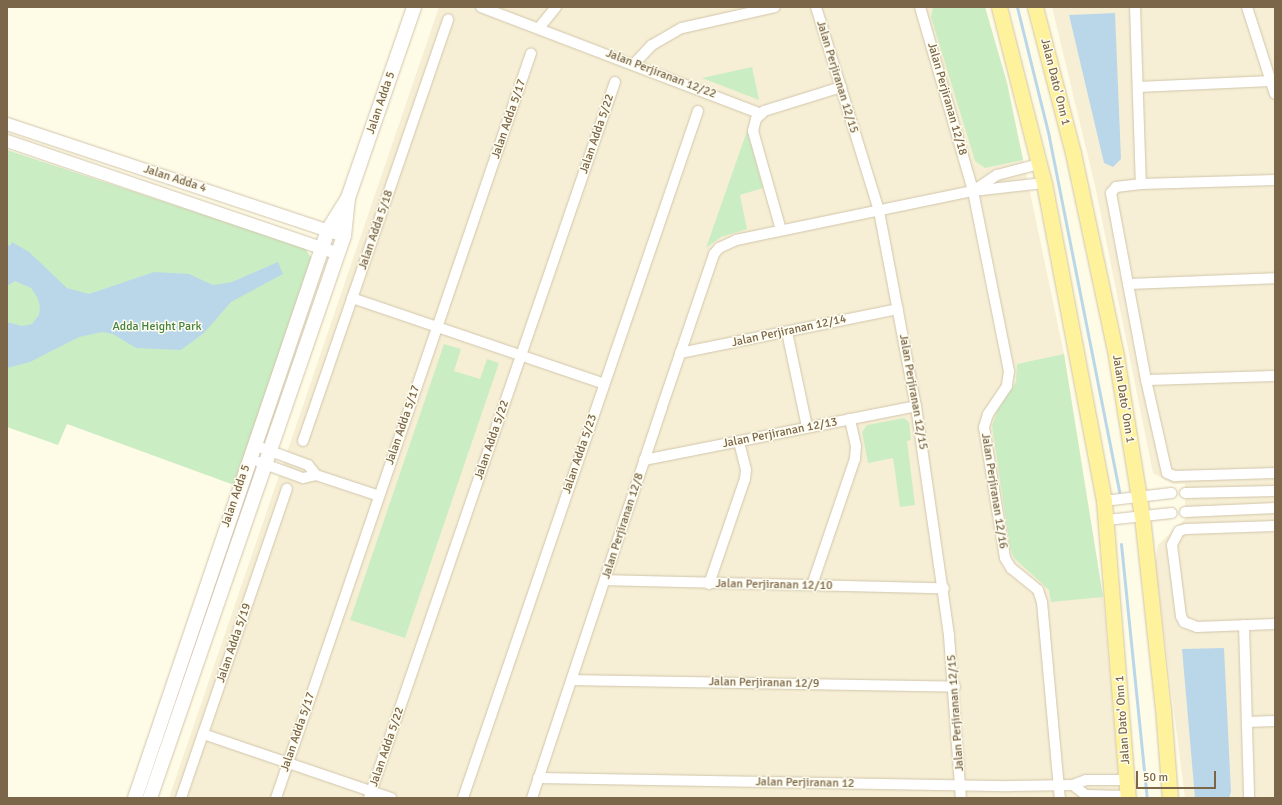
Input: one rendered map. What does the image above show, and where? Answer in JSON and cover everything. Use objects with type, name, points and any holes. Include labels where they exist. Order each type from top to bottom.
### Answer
[{"type":"main road","name":"Jalan Adda 5","points":[[135,798],[328,230],[348,198],[414,7]]},
{"type":"main road","name":"Jalan Dato' Onn 1","points":[[999,7],[1040,164],[1104,501],[1107,520],[1128,780],[1128,797]]},
{"type":"main road","name":"Jalan Dato' Onn 1","points":[[1035,7],[1073,153],[1110,326],[1142,516],[1163,708],[1170,798]]},
{"type":"main road","name":"Jalan Adda 5","points":[[150,798],[263,464],[344,236],[348,198]]},
{"type":"street","name":"Jalan Perjiranan 12/22","points":[[481,7],[634,64],[761,114]]},
{"type":"street","points":[[539,28],[556,7]]},
{"type":"street","points":[[634,64],[652,45],[682,28],[775,7]]},
{"type":"street","name":"Jalan Perjiranan 12/15","points":[[816,7],[879,211],[916,406],[944,588],[955,686],[961,798]]},
{"type":"street","name":"Jalan Perjiranan 12/18","points":[[920,7],[973,191]]},
{"type":"street","points":[[1135,7],[1141,184]]},
{"type":"street","points":[[1247,7],[1275,94]]},
{"type":"street","name":"Jalan Adda 5/18","points":[[303,441],[448,19]]},
{"type":"street","name":"Jalan Adda 5/17","points":[[276,798],[531,52]]},
{"type":"street","points":[[1138,87],[1271,81]]},
{"type":"street","name":"Jalan Adda 5/22","points":[[371,795],[615,82]]},
{"type":"street","points":[[841,87],[761,114],[756,119],[754,131],[782,230],[973,191],[1044,183]]},
{"type":"street","name":"Jalan Adda 5/23","points":[[463,798],[698,111]]},
{"type":"street","name":"Jalan Adda 4","points":[[7,124],[344,236]]},
{"type":"street","name":"Jalan Adda 4","points":[[7,141],[338,254]]},
{"type":"street","points":[[973,191],[997,175],[1040,164]]},
{"type":"street","points":[[1275,180],[1141,184],[1116,187],[1111,193],[1146,380],[1163,465],[1167,473],[1175,476],[1275,473]]},
{"type":"street","name":"Jalan Perjiranan 12/16","points":[[973,191],[1009,371],[1007,386],[988,414],[984,427],[1005,558],[1011,568],[1038,590],[1042,602],[1060,798]]},
{"type":"street","name":"Jalan Perjiranan 12/8","points":[[532,798],[714,254],[724,245],[736,240],[782,230]]},
{"type":"street","points":[[1128,284],[1275,278]]},
{"type":"street","points":[[352,298],[604,384]]},
{"type":"street","name":"Jalan Perjiranan 12/14","points":[[680,353],[898,309]]},
{"type":"street","points":[[787,332],[807,427]]},
{"type":"street","points":[[1146,380],[1275,376]]},
{"type":"street","name":"Jalan Perjiranan 12/13","points":[[644,460],[916,406]]},
{"type":"street","points":[[812,585],[855,459],[856,446],[850,419]]},
{"type":"street","points":[[709,584],[746,470],[739,442]]},
{"type":"street","points":[[252,452],[268,450],[308,466],[316,475],[379,496]]},
{"type":"street","points":[[252,452],[263,464],[303,478],[316,475]]},
{"type":"street","name":"Jalan Adda 5/19","points":[[181,798],[287,489]]},
{"type":"street","points":[[1185,492],[1275,491]]},
{"type":"street","points":[[1104,501],[1172,493]]},
{"type":"street","points":[[1185,512],[1275,508]]},
{"type":"street","points":[[1107,520],[1172,513]]},
{"type":"street","points":[[1275,526],[1186,529],[1179,532],[1172,544],[1181,616],[1184,622],[1197,627],[1275,624]]},
{"type":"street","name":"Jalan Perjiranan 12/10","points":[[605,580],[709,584],[944,588]]},
{"type":"street","points":[[1244,625],[1250,798]]},
{"type":"street","name":"Jalan Perjiranan 12/9","points":[[572,680],[955,686]]},
{"type":"street","points":[[1247,722],[1275,721]]},
{"type":"street","points":[[203,734],[288,763],[371,795],[391,798]]},
{"type":"street","name":"Jalan Perjiranan 12","points":[[538,778],[961,786],[1073,786],[1086,780],[1128,780]]},
{"type":"street","name":"Jalan Perjiranan 12","points":[[1073,786],[1086,795],[1128,797]]},
{"type":"shaded area","points":[[439,7],[985,7],[1007,83],[1064,354],[1103,597],[1120,798],[169,798]]},
{"type":"shaded area","points":[[1052,7],[1275,7],[1275,798],[1185,798],[1155,562],[1158,545],[1185,519],[1185,484],[1172,484],[1153,473],[1096,190]]},
{"type":"green space","points":[[933,7],[985,7],[1007,83],[1023,160],[985,168],[975,161],[931,17]]},
{"type":"green space","points":[[752,67],[759,100],[702,78]]},
{"type":"green space","points":[[747,131],[763,188],[740,195],[747,229],[721,237],[706,248]]},
{"type":"green space","name":"Adda Height Park","points":[[7,150],[305,248],[314,262],[234,485],[67,424],[58,445],[7,427]]},
{"type":"green space","points":[[444,344],[461,349],[454,371],[480,379],[487,359],[499,363],[405,638],[350,620]]},
{"type":"green space","points":[[1064,354],[1103,597],[1051,602],[1049,590],[1014,558],[1010,548],[992,426],[997,411],[1016,382],[1017,364]]},
{"type":"green space","points":[[904,418],[909,422],[911,440],[907,441],[915,505],[900,507],[893,458],[868,463],[862,432],[867,425]]},
{"type":"water","points":[[1115,13],[1121,159],[1113,167],[1104,163],[1069,15]]},
{"type":"water","points":[[12,242],[29,252],[67,288],[89,294],[154,272],[189,274],[213,285],[232,282],[278,262],[283,274],[231,302],[204,333],[181,350],[136,348],[113,334],[102,332],[79,337],[30,362],[7,368],[7,322],[22,326],[32,324],[39,315],[40,306],[37,297],[31,288],[15,281],[7,286],[7,244],[10,246]]},
{"type":"water","points":[[1224,648],[1231,792],[1229,798],[1195,798],[1182,649]]},
{"type":"waterway","points":[[1017,7],[1048,132],[1119,492]]},
{"type":"waterway","points":[[1121,544],[1147,798]]}]
